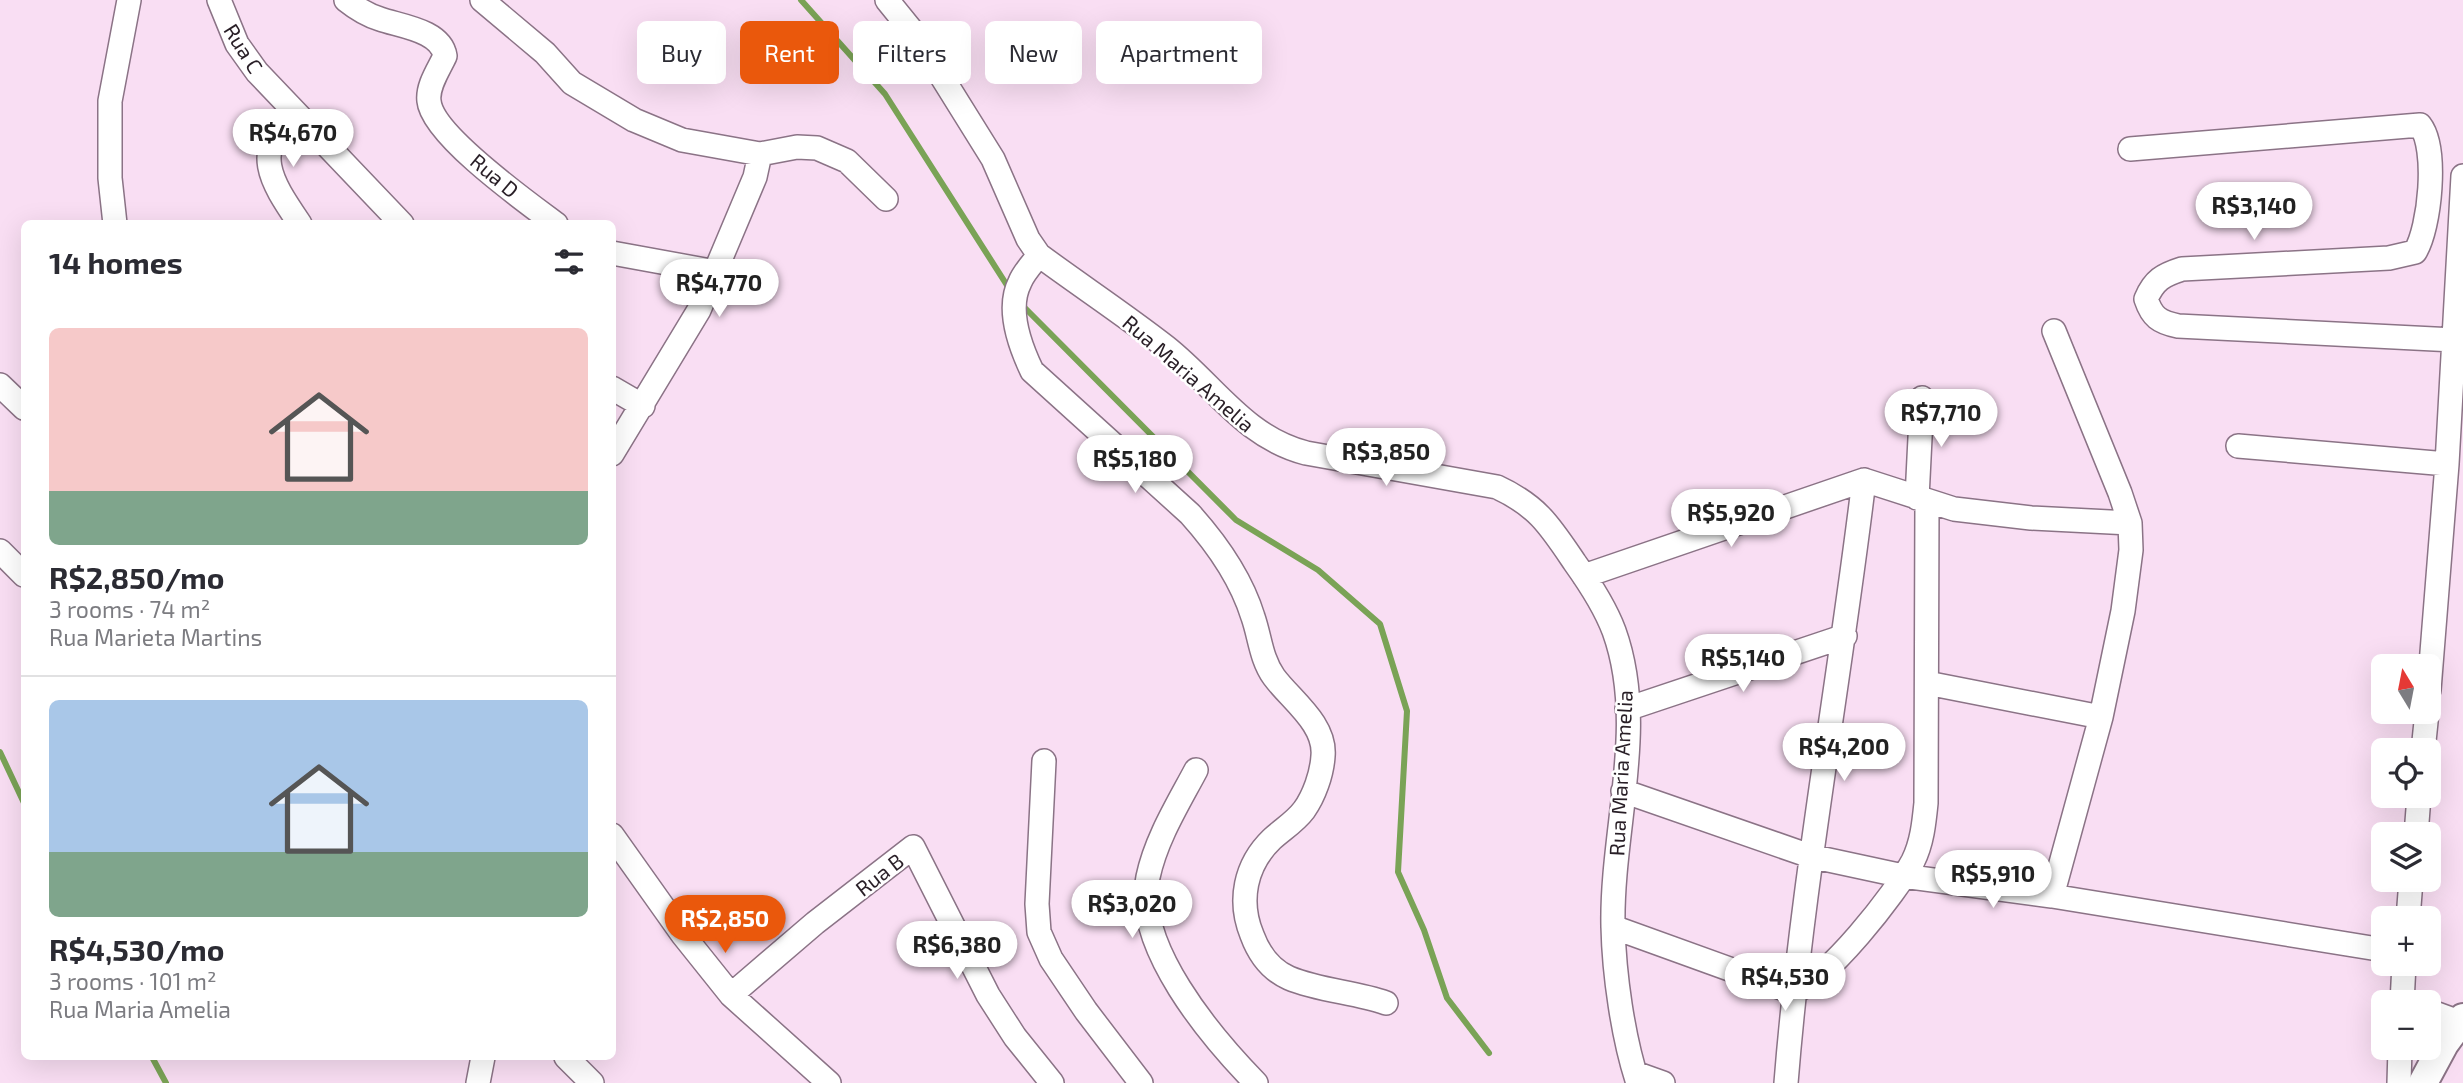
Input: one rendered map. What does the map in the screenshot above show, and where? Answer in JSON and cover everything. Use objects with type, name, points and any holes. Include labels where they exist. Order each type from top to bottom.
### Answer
[{"type":"street","points":[[109,0],[120,39]]},
{"type":"street","points":[[115,220],[110,178],[110,101],[129,0]]},
{"type":"street","name":"Rua C","points":[[219,0],[237,44],[257,72],[398,220]]},
{"type":"street","name":"Rua D","points":[[345,0],[377,19],[421,31],[442,48],[445,56],[429,92],[429,104],[437,123],[485,168],[551,220]]},
{"type":"street","points":[[482,0],[545,53],[572,83],[634,120],[682,140],[760,154],[797,147],[817,148],[834,153],[848,161],[886,199]]},
{"type":"street","name":"Rua Maria Amelia","points":[[887,0],[917,37],[993,159],[1028,239],[1039,255],[1168,349],[1241,421],[1287,448],[1306,453],[1497,487],[1525,500],[1549,525],[1584,576],[1614,631],[1625,673],[1627,709],[1613,927],[1636,1078],[1663,1083]]},
{"type":"street","points":[[293,111],[271,138],[270,153],[272,175],[278,192],[297,220]]},
{"type":"street","points":[[2130,149],[2420,125],[2428,134],[2430,146],[2427,216],[2423,239],[2415,252],[2389,258],[2182,269],[2164,275],[2152,284],[2146,299],[2151,314],[2162,323],[2178,326],[2454,340]]},
{"type":"street","points":[[616,448],[681,344],[716,272],[755,177],[760,154]]},
{"type":"street","points":[[2432,654],[2447,464],[2463,176]]},
{"type":"street","points":[[616,254],[716,272]]},
{"type":"street","points":[[1039,255],[1019,282],[1014,312],[1018,335],[1032,371],[1189,514],[1211,538],[1246,598],[1273,675],[1315,728],[1323,743],[1316,787],[1305,809],[1256,858],[1243,895],[1245,919],[1269,965],[1287,977],[1387,1003]]},
{"type":"street","points":[[2052,896],[2101,717],[2129,576],[2130,523],[2054,331]]},
{"type":"street","points":[[0,385],[21,405]]},
{"type":"street","points":[[616,390],[643,406]]},
{"type":"street","points":[[1613,927],[1793,992],[1804,989],[1823,975],[1903,876],[1919,847],[1924,822],[1927,683],[1922,398]]},
{"type":"street","points":[[2238,446],[2447,464]]},
{"type":"street","points":[[1584,576],[1864,480],[1922,500],[2019,517],[2130,523]]},
{"type":"street","points":[[1786,1083],[1793,992],[1810,856],[1845,636],[1864,480]]},
{"type":"street","points":[[0,551],[21,572]]},
{"type":"street","points":[[1627,709],[1845,636]]},
{"type":"street","points":[[1927,683],[2101,717]]},
{"type":"street","points":[[1044,761],[1037,904],[1040,932],[1051,958],[1086,1011],[1141,1083]]},
{"type":"street","points":[[1196,770],[1168,821],[1147,878],[1148,915],[1157,945],[1181,987],[1213,1033],[1256,1083]]},
{"type":"street","points":[[1623,792],[1810,856],[1903,876],[2052,896],[2371,948]]},
{"type":"street","points":[[616,841],[682,935],[731,995],[829,1083]]},
{"type":"street","name":"Rua B","points":[[731,995],[814,923],[913,847],[988,995],[1015,1037],[1052,1083]]},
{"type":"street","points":[[2423,1083],[2461,1020],[2441,1014]]},
{"type":"street","points":[[478,1083],[482,1060]]},
{"type":"street","points":[[569,1060],[592,1083]]},
{"type":"street","points":[[2399,1083],[2400,1060]]},
{"type":"waterway","points":[[801,0],[885,94],[1010,290]]},
{"type":"waterway","points":[[1021,304],[1236,520],[1318,570],[1380,624],[1407,711],[1398,872],[1424,930],[1447,998],[1489,1053]]},
{"type":"waterway","points":[[0,752],[21,797]]},
{"type":"waterway","points":[[154,1060],[166,1083]]}]
